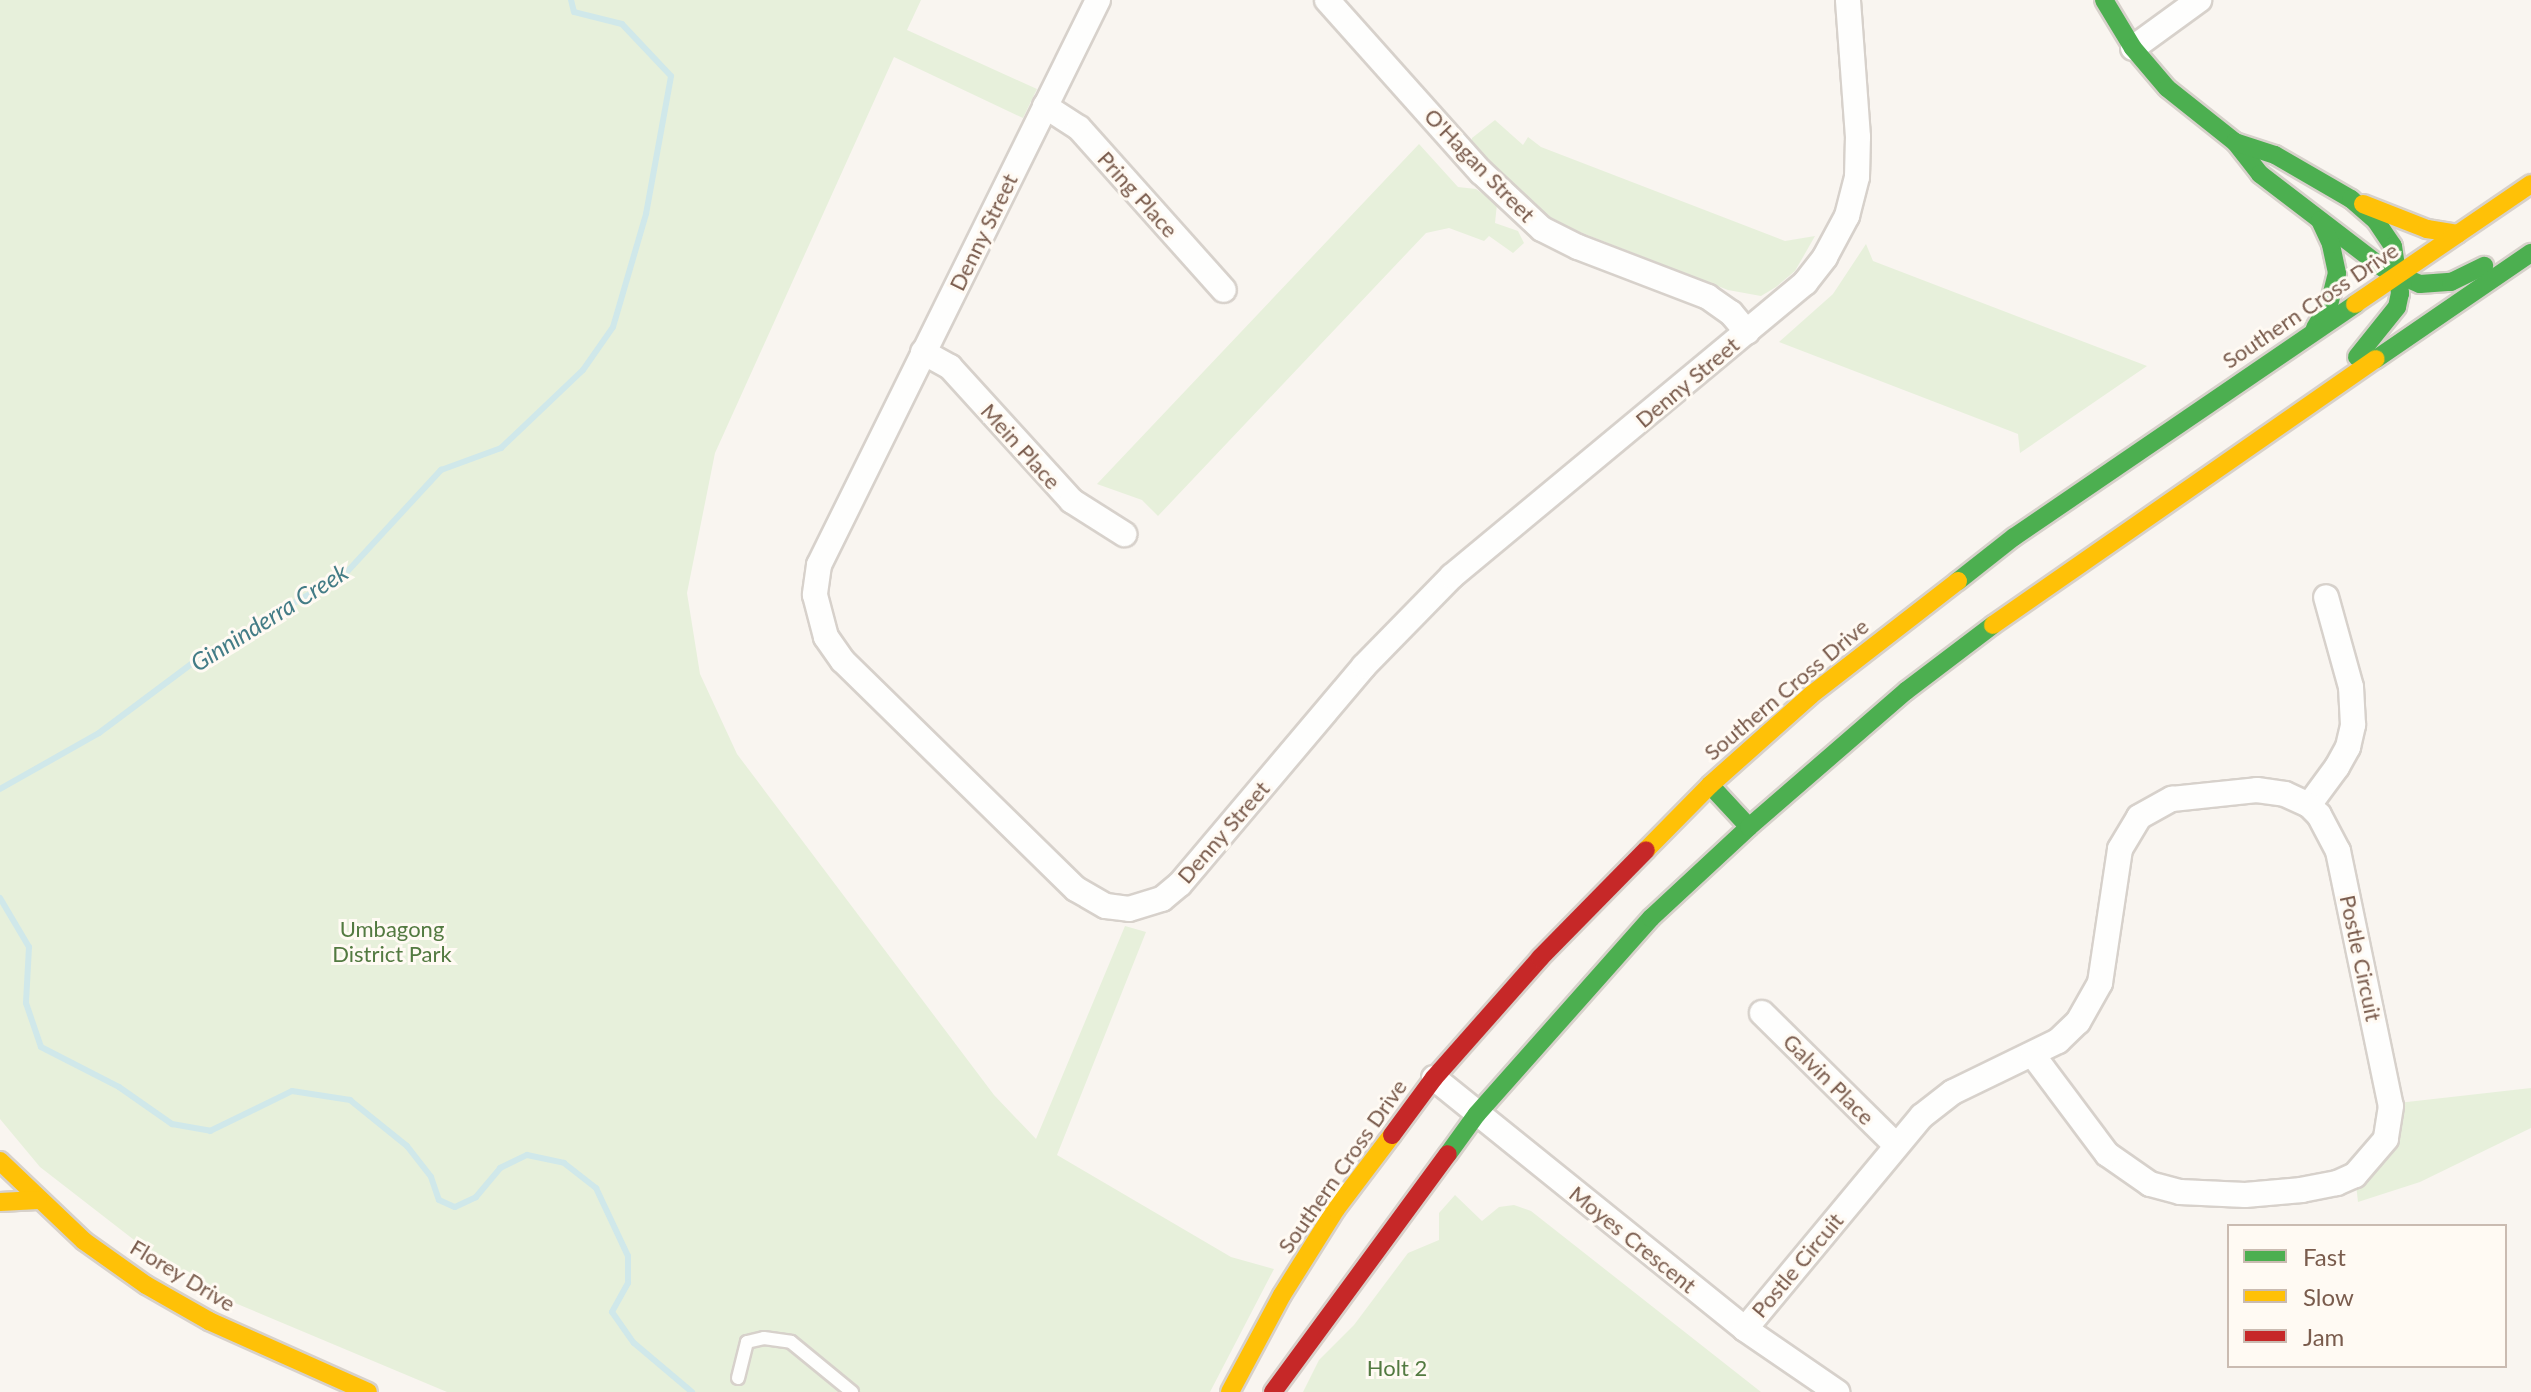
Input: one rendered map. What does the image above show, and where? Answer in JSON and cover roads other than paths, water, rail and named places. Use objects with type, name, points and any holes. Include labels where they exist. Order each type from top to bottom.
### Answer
[{"type":"main road","points":[[2104,0],[2133,48],[2167,88],[2235,142],[2260,174],[2383,268],[2420,284],[2451,282],[2470,276],[2531,235]]},
{"type":"main road","points":[[2235,142],[2275,155],[2351,199],[2427,229],[2458,234]]},
{"type":"main road","name":"Southern Cross Drive","points":[[1230,1392],[1282,1295],[1336,1209],[1434,1078],[1540,958],[1710,785],[1811,695],[2014,537],[2531,184]]},
{"type":"main road","points":[[2330,389],[2380,332],[2397,307],[2400,293],[2393,246],[2376,221],[2351,199]]},
{"type":"main road","points":[[2313,332],[2329,305],[2337,273],[2331,244],[2320,220]]},
{"type":"main road","points":[[1273,1392],[1477,1114],[1651,918],[1749,827],[1906,691],[2006,616],[2330,389],[2531,253]]},
{"type":"main road","points":[[1710,785],[1749,827]]},
{"type":"main road","name":"Florey Drive","points":[[1,1162],[84,1241],[159,1293],[222,1328],[368,1392]]},
{"type":"main road","points":[[0,1202],[38,1200]]},
{"type":"street","name":"Denny Street","points":[[1098,0],[819,565],[815,595],[820,624],[843,661],[1076,889],[1106,906],[1129,909],[1162,899],[1180,884],[1364,666],[1452,576],[1805,283],[1830,251],[1847,216],[1857,177],[1858,137],[1848,0]]},
{"type":"street","name":"O'Hagan Street","points":[[1327,0],[1481,172],[1542,229],[1578,247],[1708,297],[1731,313],[1747,332]]},
{"type":"street","points":[[2133,48],[2199,0]]},
{"type":"street","name":"Pring Place","points":[[1045,106],[1079,128],[1224,290]]},
{"type":"street","name":"Mein Place","points":[[923,352],[950,367],[1072,501],[1124,534]]},
{"type":"street","points":[[2309,805],[2343,757],[2353,725],[2351,687],[2326,597]]},
{"type":"street","name":"Postle Circuit","points":[[1745,1329],[1922,1116],[1953,1092],[2058,1041],[2078,1022],[2100,983],[2118,857],[2127,832],[2139,817],[2172,799],[2257,790],[2285,794],[2309,805],[2328,826],[2338,851],[2389,1093],[2386,1139],[2355,1175],[2337,1183],[2302,1190],[2245,1195],[2180,1192],[2150,1184],[2107,1154],[2033,1055]]},
{"type":"street","name":"Galvin Place","points":[[1762,1013],[1896,1145]]},
{"type":"street","name":"Moyes Crescent","points":[[1434,1078],[1745,1329],[1837,1392]]},
{"type":"lane","points":[[738,1378],[747,1342],[764,1338],[791,1342],[852,1392]]},
{"type":"waterway","name":"Ginninderra Creek","points":[[0,789],[99,733],[206,653],[345,574],[441,470],[501,448],[583,370],[613,327],[646,214],[671,76],[622,24],[574,12],[571,0]]},
{"type":"waterway","points":[[0,898],[29,947],[26,1003],[41,1047],[119,1087],[172,1124],[210,1131],[292,1091],[350,1100],[407,1146],[431,1177],[439,1200],[455,1207],[476,1197],[500,1168],[527,1155],[564,1163],[596,1188],[628,1256],[628,1283],[612,1312],[634,1343],[692,1392]]},
{"type":"park label","name":"Umbagong District Park","points":[[392,940]]},
{"type":"park label","name":"Holt 2","points":[[1397,1368]]}]
